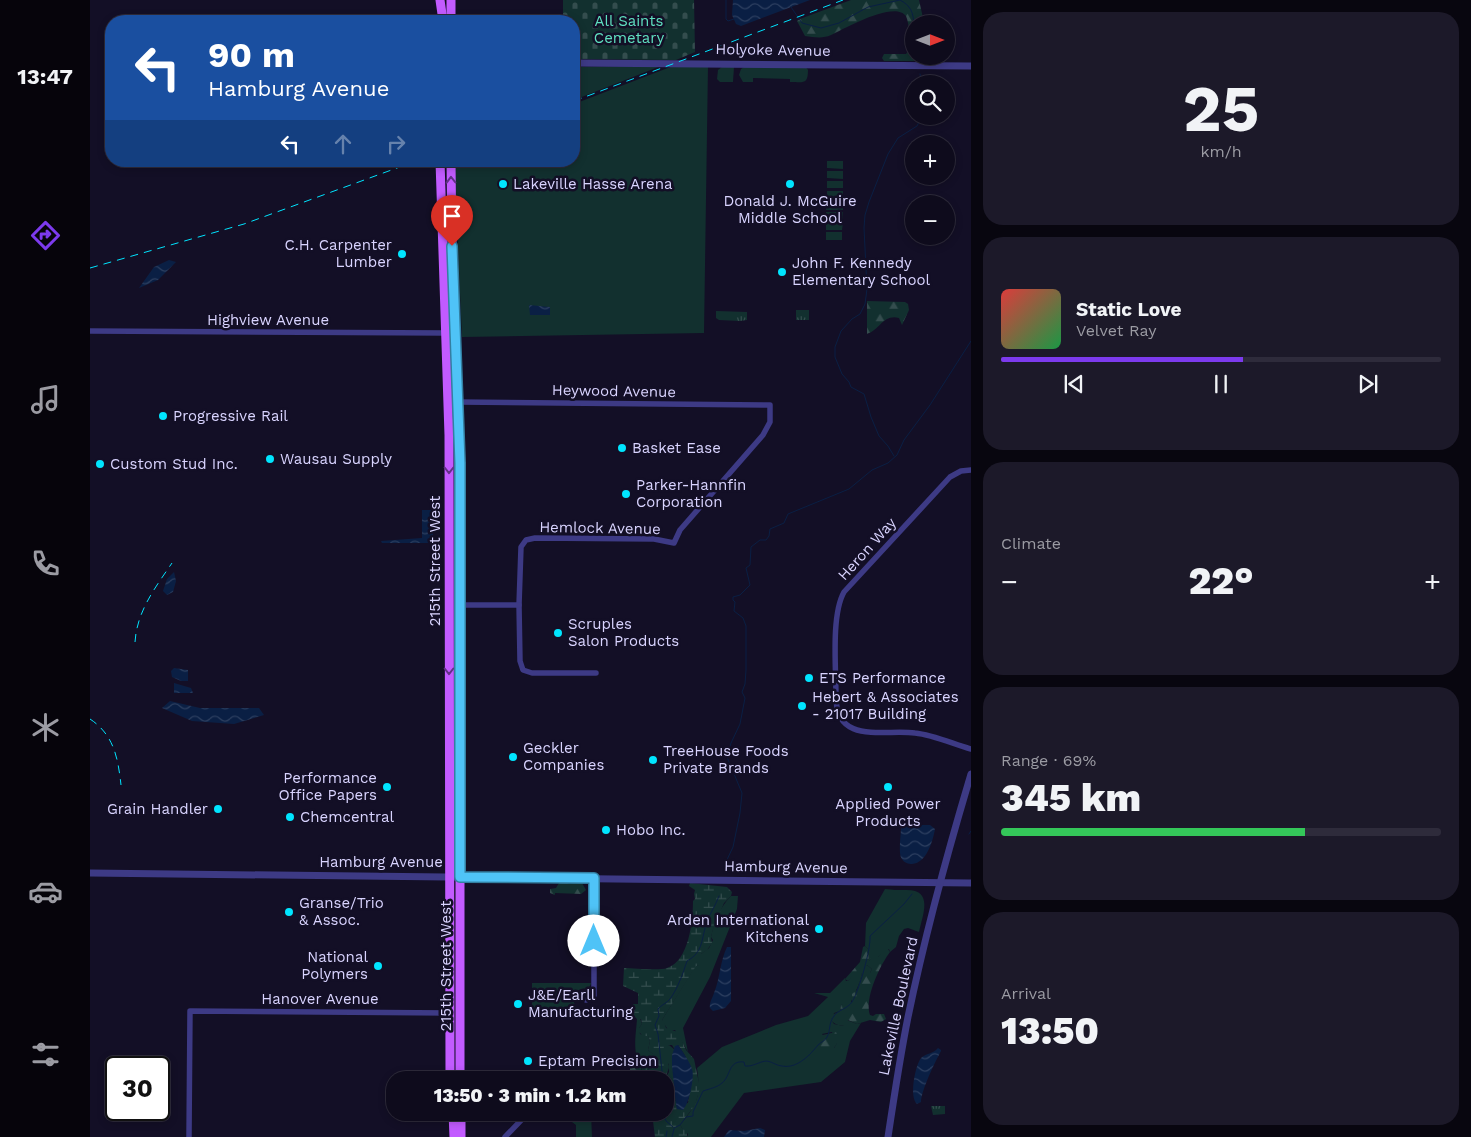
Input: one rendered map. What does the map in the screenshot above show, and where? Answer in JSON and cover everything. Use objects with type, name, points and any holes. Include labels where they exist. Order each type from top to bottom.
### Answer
[{"type":"main road","points":[[439,0],[440,15]]},
{"type":"main road","points":[[451,0],[451,15]]},
{"type":"main road","name":"215th Street West","points":[[440,167],[446,333],[449,605],[460,1071]]},
{"type":"main road","name":"215th Street West","points":[[450,1071],[450,1013],[461,664],[458,402],[451,167]]},
{"type":"main road","points":[[449,543],[455,599],[461,605]]},
{"type":"main road","points":[[449,605],[455,614],[457,650],[461,664]]},
{"type":"main road","points":[[449,1137],[450,1121]]},
{"type":"main road","points":[[453,1121],[454,1137]]},
{"type":"main road","points":[[461,1121],[461,1137]]},
{"type":"street","name":"Holyoke Avenue","points":[[580,63],[971,66]]},
{"type":"street","name":"Highview Avenue","points":[[90,331],[446,333]]},
{"type":"street","name":"Heywood Avenue","points":[[458,402],[770,405],[770,422],[763,435],[680,530],[674,542]]},
{"type":"street","name":"Heron Way","points":[[971,470],[961,471],[950,477],[844,592],[837,614],[836,696],[840,716],[856,730],[864,732],[916,733],[971,749]]},
{"type":"street","name":"Hemlock Avenue","points":[[519,605],[521,547],[526,540],[535,538],[654,539],[674,542]]},
{"type":"street","points":[[461,605],[519,605],[520,660],[523,670],[532,673],[596,672]]},
{"type":"street","name":"Lakeville Boulevard","points":[[888,1137],[908,1018],[940,882],[971,774]]},
{"type":"street","name":"Hamburg Avenue","points":[[90,873],[971,882]]},
{"type":"street","points":[[586,1000],[594,996],[594,878]]},
{"type":"street","name":"Hanover Avenue","points":[[189,1137],[190,1011],[450,1013]]},
{"type":"street","points":[[505,1137],[520,1121]]},
{"type":"green space","name":"All Saints Cemetary","points":[[563,0],[694,0],[695,52],[676,60],[580,59],[580,15],[563,15]]},
{"type":"green space","points":[[851,0],[919,0],[922,15],[905,15],[900,12],[892,11],[881,13],[828,36],[818,37],[805,36],[797,21]]},
{"type":"green space","points":[[884,54],[905,54],[905,61],[884,61],[882,58]]},
{"type":"green space","points":[[661,66],[580,98],[580,67]]},
{"type":"green space","points":[[673,66],[708,66],[704,333],[462,337],[454,167],[580,167],[580,102]]},
{"type":"green space","points":[[723,66],[734,67],[733,82],[720,82],[717,79],[718,70]]},
{"type":"green space","points":[[744,67],[806,67],[808,75],[804,82],[790,82],[790,79],[753,78],[753,82],[743,82],[739,75]]},
{"type":"green space","points":[[827,161],[843,161],[843,169],[827,168]]},
{"type":"green space","points":[[827,171],[843,171],[843,179],[827,178]]},
{"type":"green space","points":[[827,181],[843,181],[843,188],[827,188]]},
{"type":"green space","points":[[827,191],[843,191],[843,198],[827,198]]},
{"type":"green space","points":[[827,202],[843,202],[843,210],[826,210]]},
{"type":"green space","points":[[826,212],[843,212],[842,220],[826,220]]},
{"type":"green space","points":[[826,222],[843,222],[842,230],[826,230]]},
{"type":"green space","points":[[826,232],[842,232],[842,240],[826,240]]},
{"type":"green space","points":[[867,301],[905,302],[908,304],[909,310],[902,325],[899,318],[889,318],[867,334]]},
{"type":"green space","points":[[796,310],[809,310],[809,320],[796,320]]},
{"type":"green space","points":[[716,311],[747,312],[747,320],[719,320],[716,318]]},
{"type":"green space","points":[[569,881],[582,883],[586,890],[581,894],[555,893],[555,895],[550,893],[550,889],[556,888],[559,883]]},
{"type":"green space","points":[[690,883],[727,887],[732,892],[731,896],[724,903],[713,929],[712,943],[701,954],[702,965],[696,966],[662,1020],[666,1028],[678,1032],[686,1050],[694,1059],[700,1088],[695,1105],[680,1125],[687,1131],[687,1137],[655,1137],[653,1121],[674,1121],[674,1100],[676,1105],[688,1103],[690,1087],[689,1066],[678,1045],[675,1050],[672,1045],[669,1045],[665,1051],[654,1055],[648,1050],[650,1041],[648,1036],[643,1036],[639,1032],[642,1024],[641,1019],[637,1019],[632,1014],[633,1004],[638,1004],[638,993],[623,986],[624,968],[663,969],[674,964],[680,957],[685,949],[691,929],[693,901],[695,899],[695,890],[689,886]]},
{"type":"green space","points":[[885,889],[914,891],[920,894],[924,904],[923,918],[919,932],[908,928],[904,929],[899,936],[896,947],[890,952],[889,949],[878,957],[873,957],[869,961],[868,949],[865,946],[866,923]]},
{"type":"green space","points":[[731,896],[738,896],[737,909],[710,977],[683,1028],[688,1052],[675,1030],[668,1030],[662,1020],[696,965],[698,966],[701,954],[709,948],[713,940],[711,937],[718,915]]},
{"type":"green space","points":[[865,946],[868,949],[869,961],[872,957],[878,957],[887,948],[890,952],[874,982],[869,1000],[870,1015],[884,1014],[886,1019],[881,1022],[870,1020],[857,1024],[848,1020],[846,1025],[838,1025],[831,1020],[832,1015],[840,1011],[841,1005],[848,1001],[852,1002],[852,994],[857,990],[862,973],[866,971],[870,973],[872,969],[867,965],[862,969],[860,968],[848,981],[845,979],[860,962],[863,947]]},
{"type":"green space","points":[[867,965],[872,969],[870,973],[862,973],[851,1002],[841,1005],[840,1011],[834,1013],[832,1021],[834,1024],[843,1026],[847,1020],[857,1024],[861,1023],[850,1041],[845,1062],[821,1082],[744,1093],[711,1137],[687,1137],[688,1134],[680,1125],[691,1111],[697,1099],[699,1086],[697,1068],[722,1047],[776,1025],[808,1016],[828,997],[814,993],[830,993],[845,978],[848,981],[857,969]],"holes":[[[832,1032],[837,1043],[834,1048],[822,1034]]]},
{"type":"green space","points":[[532,983],[591,983],[588,988],[581,989],[575,993],[574,1002],[579,1010],[577,1014],[532,1015]]},
{"type":"green space","points":[[640,1018],[642,1024],[639,1028],[640,1034],[648,1036],[650,1041],[648,1050],[653,1054],[665,1049],[669,1045],[675,1050],[672,1055],[673,1071],[669,1071],[669,1064],[659,1061],[655,1065],[655,1071],[649,1071],[647,1059],[641,1061],[642,1071],[633,1071],[636,1070],[635,1065],[638,1061],[635,1040],[637,1019]]},
{"type":"green space","points":[[836,1032],[839,1039],[837,1044],[831,1050],[824,1052],[816,1040],[818,1036]]},
{"type":"green space","points":[[635,1056],[638,1061],[635,1065],[636,1070],[633,1071],[630,1071],[630,1057]]},
{"type":"green space","points":[[642,1058],[647,1059],[649,1071],[642,1071]]},
{"type":"green space","points":[[660,1058],[665,1058],[669,1066],[668,1071],[654,1071],[655,1065]]},
{"type":"green space","points":[[674,1078],[676,1101],[674,1099]]},
{"type":"green space","points":[[931,1106],[945,1106],[945,1114],[933,1115]]},
{"type":"green space","points":[[571,1121],[591,1121],[592,1137],[576,1137],[576,1125]]},
{"type":"water","points":[[733,0],[810,0],[741,26],[736,24],[732,15]]},
{"type":"water","points":[[169,260],[176,262],[158,280],[139,288],[154,267]]},
{"type":"water","points":[[529,305],[550,307],[550,315],[530,315]]},
{"type":"water","points":[[422,510],[433,510],[433,543],[382,543],[381,541],[422,538]]},
{"type":"water","points":[[174,572],[176,581],[173,592],[167,595],[163,591],[167,579]]},
{"type":"water","points":[[174,668],[188,670],[188,681],[181,681],[172,677],[171,671]]},
{"type":"water","points":[[174,683],[191,688],[193,693],[174,693]]},
{"type":"water","points":[[170,701],[200,708],[259,708],[264,715],[234,724],[192,721],[162,708]]},
{"type":"water","points":[[905,825],[930,825],[935,829],[931,845],[922,860],[917,863],[908,863],[901,857],[901,827]]},
{"type":"water","points":[[727,947],[731,947],[731,1001],[725,1008],[713,1011],[710,1008],[710,1003]]},
{"type":"water","points":[[678,1045],[690,1064],[693,1073],[689,1096],[683,1110],[677,1109],[676,1105],[672,1066],[672,1055],[675,1046]]},
{"type":"water","points":[[938,1048],[941,1051],[926,1084],[921,1102],[917,1104],[913,1095],[913,1088],[919,1062],[923,1056]]},
{"type":"water","points":[[760,1128],[765,1130],[764,1137],[724,1137],[729,1130],[744,1131]]},
{"type":"waterway","points":[[726,0],[726,19],[728,21],[734,19]]},
{"type":"waterway","points":[[791,7],[802,23],[821,28],[839,23],[868,7],[900,0],[907,5],[913,15]]},
{"type":"waterway","points":[[894,456],[879,436],[864,394],[851,387],[842,374],[835,357],[835,347],[841,331],[852,319],[860,314],[865,304],[867,289],[864,228],[869,202],[888,154],[898,138],[918,125]]},
{"type":"waterway","points":[[724,866],[733,847],[742,793],[727,757],[740,724],[745,698],[742,692],[745,684],[746,670],[746,626],[743,618],[734,611],[735,602],[733,597],[740,595],[750,585],[746,568],[750,565],[751,547],[760,540],[766,540],[770,529],[784,523],[788,514],[849,489],[872,470],[888,463],[897,455],[904,440],[930,405],[971,341]]},
{"type":"waterway","points":[[674,1128],[680,1125],[686,1117],[693,1116],[703,1091],[722,1083],[735,1063],[744,1062],[745,1066],[748,1066],[767,1061],[780,1066],[793,1065],[803,1060],[825,1040],[834,1016],[850,1004],[855,997],[867,960],[870,936],[912,894]]},
{"type":"waterway","points":[[662,1071],[658,1034],[655,1025],[659,1016],[658,1009],[670,999],[678,985],[687,961],[699,949],[707,922],[719,896]]},
{"type":"waterway","points":[[666,1121],[673,1127]]},
{"type":"waterway","points":[[672,1137],[674,1129]]},
{"type":"waterway","points":[[666,1137],[667,1131]]},
{"type":"railway","points":[[580,99],[843,0]]},
{"type":"railway","points":[[90,268],[244,224],[400,167]]},
{"type":"railway","points":[[135,642],[136,631],[143,610],[172,563]]},
{"type":"railway","points":[[90,719],[105,732],[110,740],[116,756],[121,785]]},
{"type":"place","name":"Lakeville Hasse Arena","points":[[503,184]]},
{"type":"place","name":"Donald J. McGuire Middle School","points":[[790,184]]},
{"type":"place","name":"C.H. Carpenter Lumber","points":[[402,254]]},
{"type":"place","name":"John F. Kennedy Elementary School","points":[[782,272]]},
{"type":"place","name":"Progressive Rail","points":[[163,416]]},
{"type":"place","name":"Basket Ease","points":[[622,448]]},
{"type":"place","name":"Wausau Supply","points":[[270,459]]},
{"type":"place","name":"Custom Stud Inc.","points":[[100,464]]},
{"type":"place","name":"Parker-Hannfin Corporation","points":[[626,494]]},
{"type":"place","name":"Scruples Salon Products","points":[[558,633]]},
{"type":"place","name":"ETS Performance","points":[[809,678]]},
{"type":"place","name":"Hebert & Associates - 21017 Building","points":[[802,706]]},
{"type":"place","name":"Geckler Companies","points":[[513,757]]},
{"type":"place","name":"TreeHouse Foods Private Brands","points":[[653,760]]},
{"type":"place","name":"Performance Office Papers","points":[[387,787]]},
{"type":"place","name":"Applied Power Products","points":[[888,787]]},
{"type":"place","name":"Grain Handler","points":[[218,809]]},
{"type":"place","name":"Chemcentral","points":[[290,817]]},
{"type":"place","name":"Hobo Inc.","points":[[606,830]]},
{"type":"place","name":"Granse/Trio & Assoc.","points":[[289,912]]},
{"type":"place","name":"Arden International Kitchens","points":[[819,929]]},
{"type":"place","name":"National Polymers","points":[[378,966]]},
{"type":"place","name":"J&E/Earll Manufacturing","points":[[518,1004]]},
{"type":"place","name":"Eptam Precision","points":[[528,1061]]},
{"type":"route","points":[[452,246],[460,463],[460,877],[594,878],[594,941]]}]
